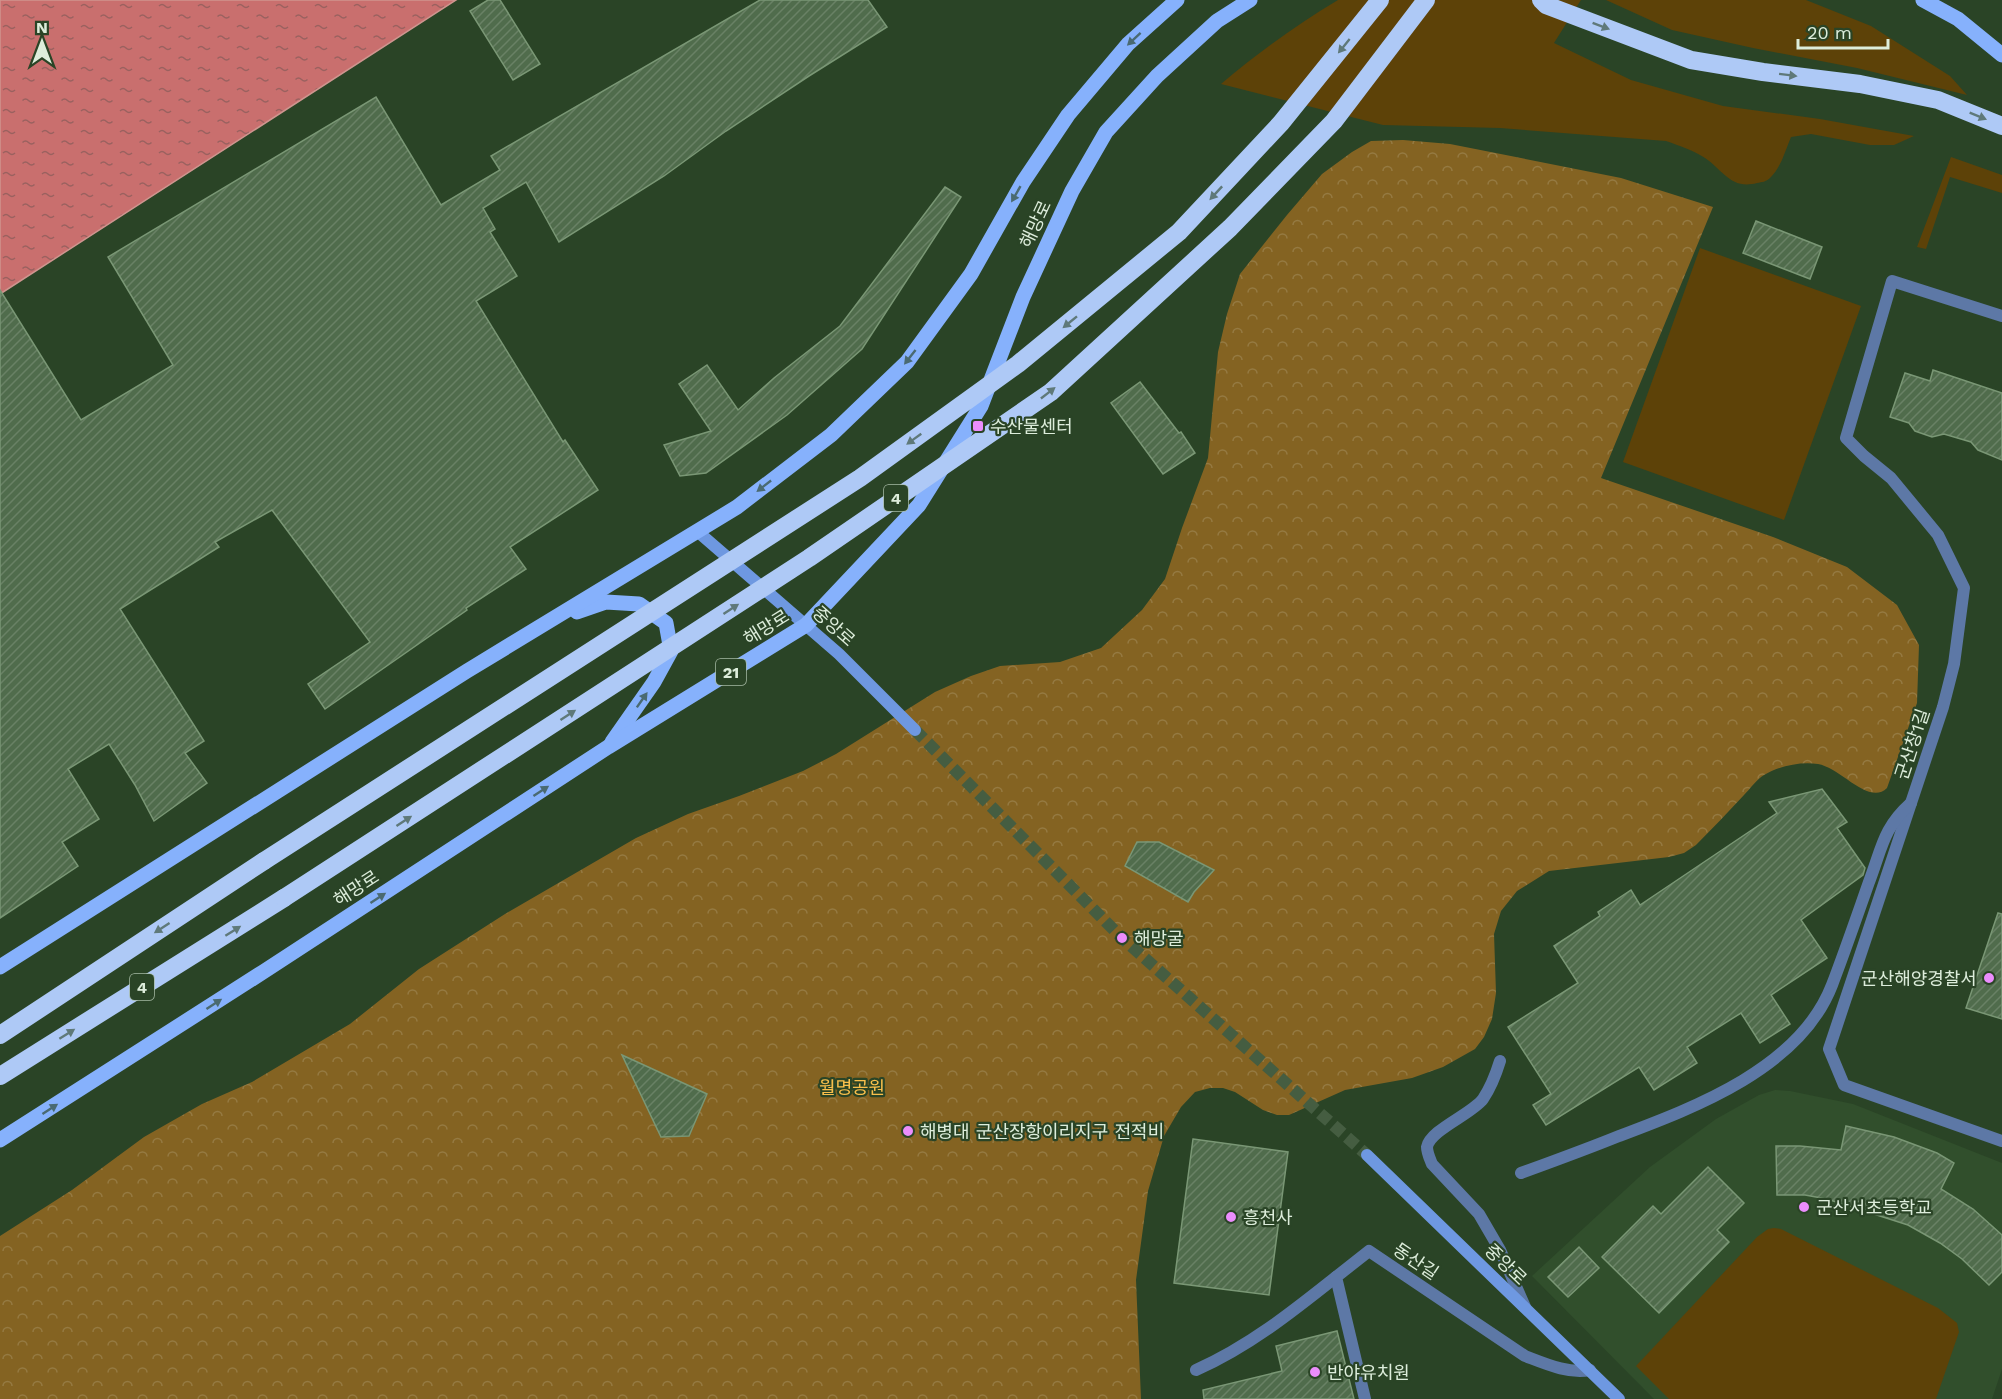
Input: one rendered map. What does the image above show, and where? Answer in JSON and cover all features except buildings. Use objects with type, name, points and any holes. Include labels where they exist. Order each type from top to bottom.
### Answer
[{"type":"highway","name":"4","points":[[0,1035],[264,861],[860,478],[1018,364],[1179,232],[1281,123],[1380,0]]},
{"type":"highway","name":"4","points":[[0,1076],[284,898],[809,558],[1051,392],[1230,228],[1334,121],[1426,0]]},
{"type":"highway","points":[[1543,3],[1691,60],[1860,84],[1938,100],[2002,126]]},
{"type":"main road","name":"해망로","points":[[0,967],[467,671],[737,507],[831,435],[907,362],[971,274],[1023,182],[1068,115],[1128,44],[1177,0]]},
{"type":"main road","name":"해망로","points":[[0,1140],[608,747],[806,625],[919,505],[981,406],[1023,297],[1072,191],[1106,132],[1157,76],[1217,21],[1250,0]]},
{"type":"main road","points":[[1923,0],[1958,19],[2002,55]]},
{"type":"main road","points":[[546,623],[606,602],[639,604],[666,623],[671,651],[654,682],[608,747]]},
{"type":"street","name":"군산창1길","points":[[2002,316],[1892,281],[1846,438],[1891,478],[1938,535],[1964,588],[1949,685],[1828,1049],[1844,1085],[2002,1141]]},
{"type":"street","name":"중앙로","points":[[697,531],[839,654],[915,730]]},
{"type":"street","points":[[1521,1173],[1670,1117],[1726,1092],[1784,1051],[1812,1023],[1831,988],[1884,836],[1896,816],[1912,802]]},
{"type":"street","points":[[1500,1061],[1495,1078],[1482,1100],[1432,1137],[1427,1146],[1428,1156],[1432,1164],[1479,1214],[1500,1250],[1525,1307]]},
{"type":"street","name":"중앙로","points":[[1367,1155],[1619,1399]]},
{"type":"street","name":"동산길","points":[[1336,1277],[1369,1251],[1525,1356],[1553,1367],[1590,1370]]},
{"type":"street","points":[[1196,1370],[1249,1342],[1336,1277],[1365,1399]]},
{"type":"shaded area","points":[[1338,0],[1581,0],[1554,43],[1631,80],[1723,106],[1820,119],[1914,136],[1894,145],[1870,145],[1811,134],[1791,137],[1774,174],[1765,181],[1740,184],[1728,178],[1700,155],[1666,141],[1500,128],[1383,125],[1221,84],[1307,19]]},
{"type":"shaded area","points":[[1606,0],[1806,0],[1871,26],[1950,76],[1967,95],[1857,68],[1672,30]]},
{"type":"shaded area","points":[[1951,157],[2002,175],[2002,193],[1950,177],[1926,249],[1917,247]]},
{"type":"shaded area","points":[[1700,248],[1861,306],[1784,520],[1623,462]]},
{"type":"shaded area","name":"군산서초등학교","points":[[1775,1090],[1853,1104],[2002,1163],[2002,1369],[1992,1399],[1654,1399],[1532,1276],[1650,1167],[1716,1119],[1759,1095]]},
{"type":"shaded area","points":[[1768,1229],[1781,1229],[1938,1308],[1957,1323],[1959,1332],[1936,1399],[1669,1399],[1636,1366],[1757,1237]]},
{"type":"green space","name":"월명공원","points":[[1403,140],[1450,144],[1621,178],[1713,207],[1601,478],[1773,537],[1847,567],[1897,605],[1919,645],[1917,703],[1887,788],[1880,792],[1863,789],[1818,764],[1804,763],[1783,767],[1759,779],[1696,845],[1684,853],[1669,857],[1549,871],[1517,891],[1501,911],[1494,934],[1496,993],[1492,1019],[1484,1037],[1475,1049],[1443,1067],[1412,1078],[1345,1090],[1289,1115],[1277,1115],[1263,1110],[1235,1092],[1223,1088],[1210,1088],[1195,1092],[1181,1107],[1164,1136],[1148,1191],[1136,1280],[1141,1399],[0,1399],[0,1236],[72,1190],[144,1137],[202,1104],[252,1082],[350,1024],[419,969],[505,914],[636,838],[688,814],[803,771],[836,754],[935,692],[971,676],[1000,666],[1060,662],[1101,648],[1142,610],[1165,579],[1208,458],[1218,352],[1240,274],[1322,174],[1371,141]]},
{"type":"water","points":[[0,0],[456,0],[0,294]]},
{"type":"tunnel","points":[[915,730],[1122,938],[1367,1155]]},
{"type":"place","name":"수산물센터","points":[[978,426]]},
{"type":"place","name":"해망굴","points":[[1122,938]]},
{"type":"place","name":"군산해양경찰서","points":[[1989,978]]},
{"type":"place","name":"해병대 군산장항이리지구 전적비","points":[[908,1131]]},
{"type":"place","name":"군산서초등학교","points":[[1804,1207]]},
{"type":"place","name":"흥천사","points":[[1231,1217]]},
{"type":"place","name":"반야유치원","points":[[1315,1372]]}]
